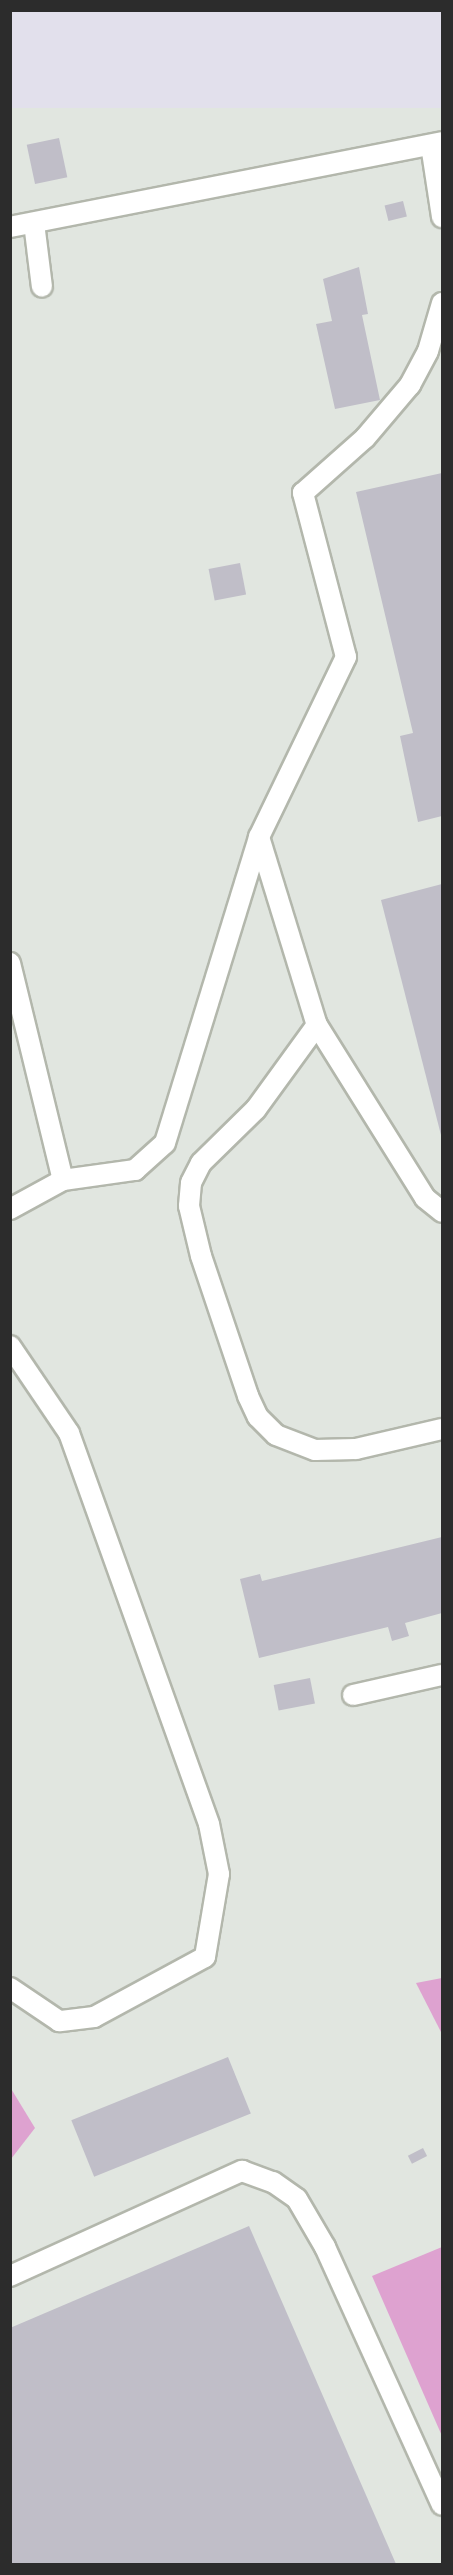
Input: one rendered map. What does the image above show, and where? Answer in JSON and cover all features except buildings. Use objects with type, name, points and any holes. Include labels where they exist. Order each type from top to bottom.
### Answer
[{"type":"lane","points":[[10,227],[437,143],[442,218]]},
{"type":"lane","points":[[34,223],[42,287]]},
{"type":"lane","points":[[10,1209],[63,1180],[135,1170],[165,1143],[259,837],[346,657],[303,493],[365,438],[410,385],[428,351],[442,303]]},
{"type":"lane","points":[[259,837],[317,1025],[425,1198],[442,1212]]},
{"type":"lane","points":[[10,963],[63,1180]]},
{"type":"lane","points":[[317,1025],[256,1109],[201,1163],[191,1183],[189,1206],[201,1256],[248,1396],[258,1417],[276,1435],[315,1450],[356,1449],[442,1429]]},
{"type":"lane","points":[[10,1346],[69,1433],[209,1824],[219,1874],[205,1957],[93,2018],[59,2021],[10,1988]]},
{"type":"lane","points":[[353,1695],[442,1675]]},
{"type":"lane","points":[[10,2276],[242,2171],[273,2182],[297,2199],[325,2247],[442,2505]]},
{"type":"shaded area","points":[[10,108],[442,108],[442,2564],[10,2564]]},
{"type":"shaded area","points":[[442,1978],[442,2034],[416,1983]]},
{"type":"shaded area","points":[[10,2087],[35,2128],[11,2159],[10,2159]]},
{"type":"shaded area","points":[[442,2247],[442,2436],[372,2276]]}]
